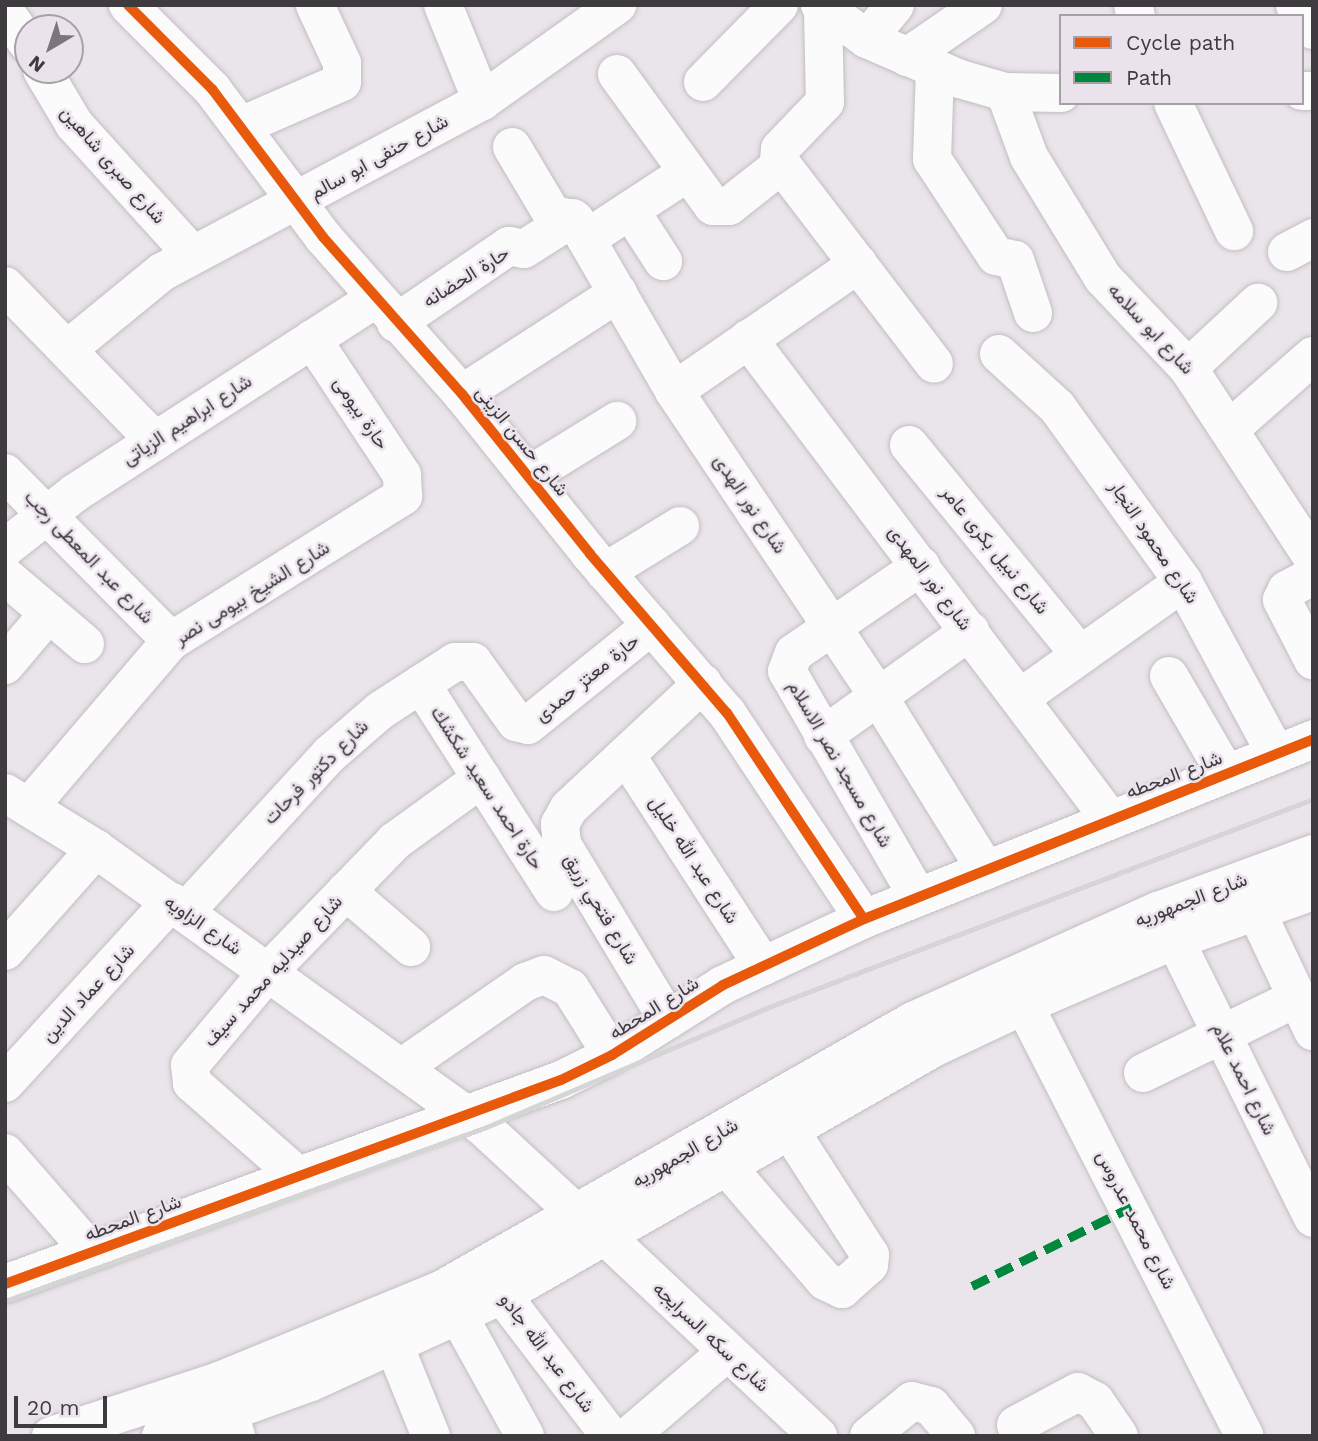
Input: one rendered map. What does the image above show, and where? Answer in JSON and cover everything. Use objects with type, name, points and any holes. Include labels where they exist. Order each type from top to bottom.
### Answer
[{"type":"street","name":"شارع حسن الزينى","points":[[128,5],[241,126],[297,202],[385,311],[463,394],[605,572],[703,683],[759,756],[864,919]]},
{"type":"street","points":[[241,126],[342,82],[342,63],[315,5]]},
{"type":"street","points":[[443,5],[482,101]]},
{"type":"street","name":"شارع حنفى ابو سالم","points":[[69,348],[162,272],[482,101],[617,5]]},
{"type":"street","points":[[703,82],[779,5]]},
{"type":"street","points":[[867,39],[895,5]]},
{"type":"street","points":[[921,63],[983,5]]},
{"type":"street","points":[[822,7],[867,39],[921,63],[1005,92],[1059,93]]},
{"type":"street","points":[[822,7],[825,102],[780,149],[781,165],[934,364]]},
{"type":"street","points":[[921,63],[932,159],[996,256],[1015,260],[1033,313]]},
{"type":"street","points":[[617,74],[709,203],[721,209],[781,165]]},
{"type":"street","name":"شارع صبرى شاهين","points":[[50,84],[74,124],[192,254]]},
{"type":"street","name":"شارع ابو سلامه","points":[[1005,92],[1029,157],[1091,259],[1188,368],[1231,428],[1313,558]]},
{"type":"street","points":[[1174,105],[1234,231]]},
{"type":"street","points":[[512,147],[552,214],[580,229]]},
{"type":"street","name":"حارة الحضانه","points":[[385,311],[509,246],[524,249],[631,210],[688,172]]},
{"type":"street","points":[[631,210],[663,261]]},
{"type":"street","name":"شارع نور الهدى","points":[[580,229],[674,391],[878,696],[986,870]]},
{"type":"street","points":[[674,391],[858,264]]},
{"type":"street","points":[[5,286],[69,348],[155,442]]},
{"type":"street","points":[[463,394],[618,293]]},
{"type":"street","points":[[1188,368],[1258,303]]},
{"type":"street","name":"شارع ابراهيم الزياتى","points":[[5,548],[47,512],[312,339],[385,311]]},
{"type":"street","name":"حارة بيومى","points":[[312,339],[402,475],[405,489]]},
{"type":"street","name":"شارع نور المهدى","points":[[748,339],[1110,819]]},
{"type":"street","name":"شارع محمود النجار","points":[[999,354],[1057,407],[1183,582],[1276,754]]},
{"type":"street","points":[[1231,428],[1313,356]]},
{"type":"street","points":[[528,476],[617,421]]},
{"type":"street","name":"شارع نبيل بكرى عامر","points":[[909,445],[1080,655]]},
{"type":"street","name":"شارع عبد المعطى رجب","points":[[5,473],[47,512],[171,641]]},
{"type":"street","name":"شارع الشيخ بيومى نصر","points":[[17,800],[171,641],[393,506],[405,489]]},
{"type":"street","points":[[605,572],[680,526]]},
{"type":"street","name":"شارع مسجد نصر الاسلام","points":[[918,897],[788,678],[787,664],[831,627],[921,566]]},
{"type":"street","points":[[5,576],[85,644]]},
{"type":"street","points":[[1020,698],[1183,582]]},
{"type":"street","points":[[1297,586],[1313,660]]},
{"type":"street","points":[[5,665],[49,613]]},
{"type":"street","name":"حارة معتز حمدى","points":[[469,659],[516,722],[528,725],[652,625]]},
{"type":"street","points":[[823,736],[970,631]]},
{"type":"street","name":"شارع دكتور فرحات","points":[[178,907],[330,754],[421,684],[455,662],[469,659]]},
{"type":"street","points":[[1169,676],[1226,774]]},
{"type":"street","name":"شارع فتحي زريق","points":[[668,1020],[559,835],[569,808],[703,683]]},
{"type":"street","name":"حارة احمد سعيد شكشك","points":[[421,684],[554,892]]},
{"type":"street","name":"شارع المحطه","points":[[5,1284],[464,1114],[612,1055],[763,966],[864,919],[1313,739]]},
{"type":"street","name":"شارع عبد الله خليل","points":[[626,755],[763,966]]},
{"type":"street","name":"شارع صيدليه محمد سيف","points":[[298,1176],[188,1075],[192,1062],[268,972],[346,891],[414,825],[481,778]]},
{"type":"street","name":"شارع الزاويه","points":[[17,800],[96,849],[464,1114]]},
{"type":"street","points":[[5,951],[96,849]]},
{"type":"street","name":"شارع الجمهوريه","points":[[51,1436],[245,1371],[493,1282],[592,1226],[912,1021],[1158,911],[1313,854]]},
{"type":"street","points":[[346,891],[411,947]]},
{"type":"street","name":"شارع الجمهوريه","points":[[592,1226],[727,1167],[929,1050],[1024,1005],[1175,940],[1313,891]]},
{"type":"street","name":"شارع عماد الدين","points":[[5,1083],[178,907]]},
{"type":"street","points":[[1143,1073],[1222,1034],[1305,1014],[1256,913]]},
{"type":"street","name":"شارع احمد علام","points":[[1175,940],[1313,1218]]},
{"type":"street","points":[[401,1068],[525,982],[544,975],[563,981],[576,994],[612,1055]]},
{"type":"street","name":"شارع محمد عدروس","points":[[1024,1005],[1245,1436]]},
{"type":"street","name":"شارع سكه السرايجه","points":[[464,1114],[592,1226],[818,1436]]},
{"type":"street","points":[[727,1167],[825,1281],[842,1289],[869,1265],[870,1255],[789,1131]]},
{"type":"street","points":[[5,1153],[91,1252]]},
{"type":"street","name":"شارع الجمهوريه","points":[[162,1436],[232,1425],[458,1315],[493,1282]]},
{"type":"street","name":"شارع عبد الله جادو","points":[[493,1282],[610,1436]]},
{"type":"street","points":[[458,1315],[525,1436]]},
{"type":"street","points":[[394,1345],[431,1436]]},
{"type":"street","points":[[629,1436],[726,1353]]},
{"type":"street","points":[[1016,1425],[1077,1392],[1095,1402],[1119,1436]]},
{"type":"street","points":[[869,1436],[912,1401],[931,1406],[956,1436]]},
{"type":"railway","points":[[5,1301],[484,1128],[769,1007],[1313,799]]},
{"type":"marked path","points":[[972,1286],[1131,1207]]},
{"type":"cycle path","points":[[128,5],[212,89],[323,237],[462,394],[590,554],[727,713],[864,919]]},
{"type":"cycle path","points":[[5,1284],[561,1080],[612,1055],[723,985],[864,919],[1313,739]]}]
